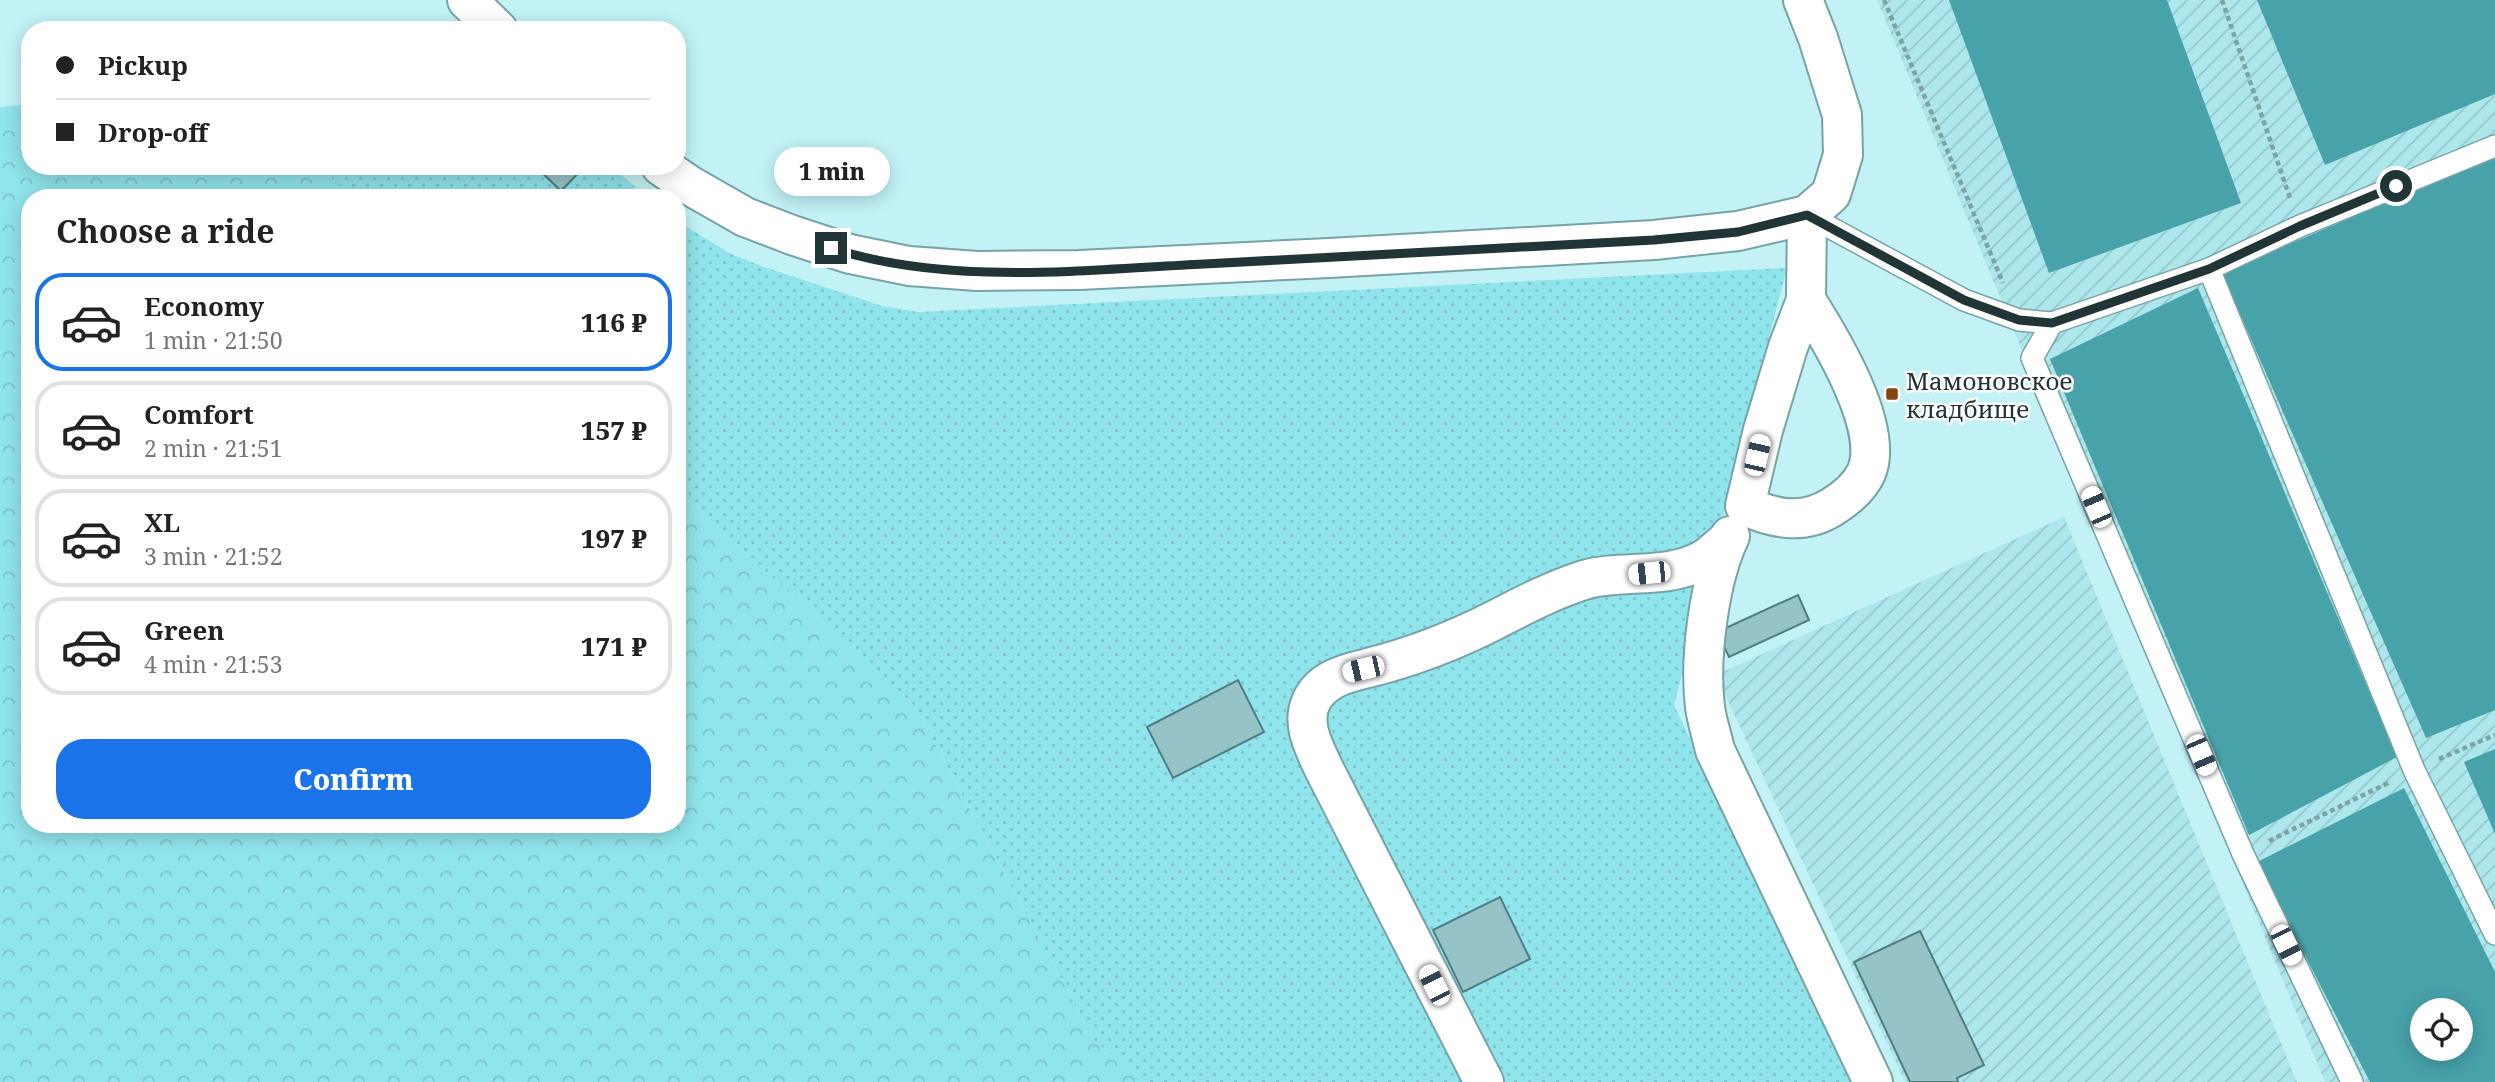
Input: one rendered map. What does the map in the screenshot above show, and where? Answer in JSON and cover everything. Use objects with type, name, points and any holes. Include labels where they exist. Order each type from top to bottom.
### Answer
[{"type":"street","points":[[467,0],[489,21]]},
{"type":"street","points":[[675,175],[744,217],[850,254],[909,266],[977,271],[1079,270],[1654,240],[1738,232],[1807,215],[1831,194],[1843,155],[1842,115],[1803,0]]},
{"type":"street","points":[[1807,215],[1806,300],[1766,418],[1745,506],[1728,540],[1713,588],[1703,668],[1706,708],[1715,750],[1873,1082]]},
{"type":"street","points":[[1745,506],[1768,516],[1794,519],[1822,513],[1848,497],[1866,472],[1870,439],[1856,391],[1806,300]]},
{"type":"street","points":[[1484,1082],[1323,767],[1307,724],[1311,702],[1324,686],[1342,674],[1394,661],[1446,642],[1496,620],[1536,597],[1587,579],[1681,569],[1705,559],[1728,540]]},
{"type":"lane","points":[[1807,215],[1964,300],[2019,320],[2052,323],[2209,269],[2300,226],[2495,146]]},
{"type":"lane","points":[[2209,269],[2414,771],[2495,934]]},
{"type":"lane","points":[[2052,323],[2032,358],[2243,854],[2352,1082]]},
{"type":"path","points":[[1884,0],[2019,320]]},
{"type":"path","points":[[2222,0],[2300,226]]},
{"type":"path","points":[[2243,854],[2495,735]]},
{"type":"shaded area","points":[[1877,0],[2495,0],[2495,1082],[2325,1082]]},
{"type":"shaded area","points":[[1949,0],[2167,0],[2241,203],[2049,273]]},
{"type":"shaded area","points":[[2257,0],[2495,0],[2495,94],[2325,165]]},
{"type":"shaded area","points":[[2495,156],[2495,710],[2426,738],[2222,273]]},
{"type":"shaded area","points":[[2198,288],[2397,757],[2249,835],[2050,359]]},
{"type":"shaded area","points":[[2064,517],[2297,1082],[1905,1082],[1716,675]]},
{"type":"shaded area","points":[[2495,749],[2495,834],[2464,762]]},
{"type":"shaded area","points":[[2404,788],[2495,972],[2495,1082],[2370,1082],[2257,862]]},
{"type":"green space","points":[[21,105],[21,175],[329,175],[343,189],[21,189],[21,833],[686,833],[686,499],[915,706],[1094,1040],[1145,1082],[0,1082],[0,107]]},
{"type":"green space","points":[[328,175],[621,175],[638,189],[343,189]]},
{"type":"green space","points":[[686,226],[731,254],[764,267],[882,306],[918,312],[1787,268],[1674,705],[1853,1082],[1145,1082],[1094,1040],[915,706],[686,499]]},
{"type":"building","points":[[544,175],[576,175],[563,189],[559,189]]},
{"type":"building","points":[[1798,595],[1809,620],[1729,657],[1717,632]]},
{"type":"building","points":[[1238,680],[1264,732],[1173,778],[1147,727]]},
{"type":"building","points":[[1500,897],[1530,959],[1463,992],[1433,930]]},
{"type":"building","points":[[1920,931],[1984,1065],[1957,1078],[1958,1082],[1910,1082],[1854,962]]},
{"type":"place","name":"Мамоновское кладбище","points":[[1892,394]]},
{"type":"route","points":[[831,248],[909,266],[977,271],[1079,270],[1654,240],[1738,232],[1807,215],[1964,300],[2019,320],[2052,323],[2209,269],[2300,226],[2396,186]]}]
